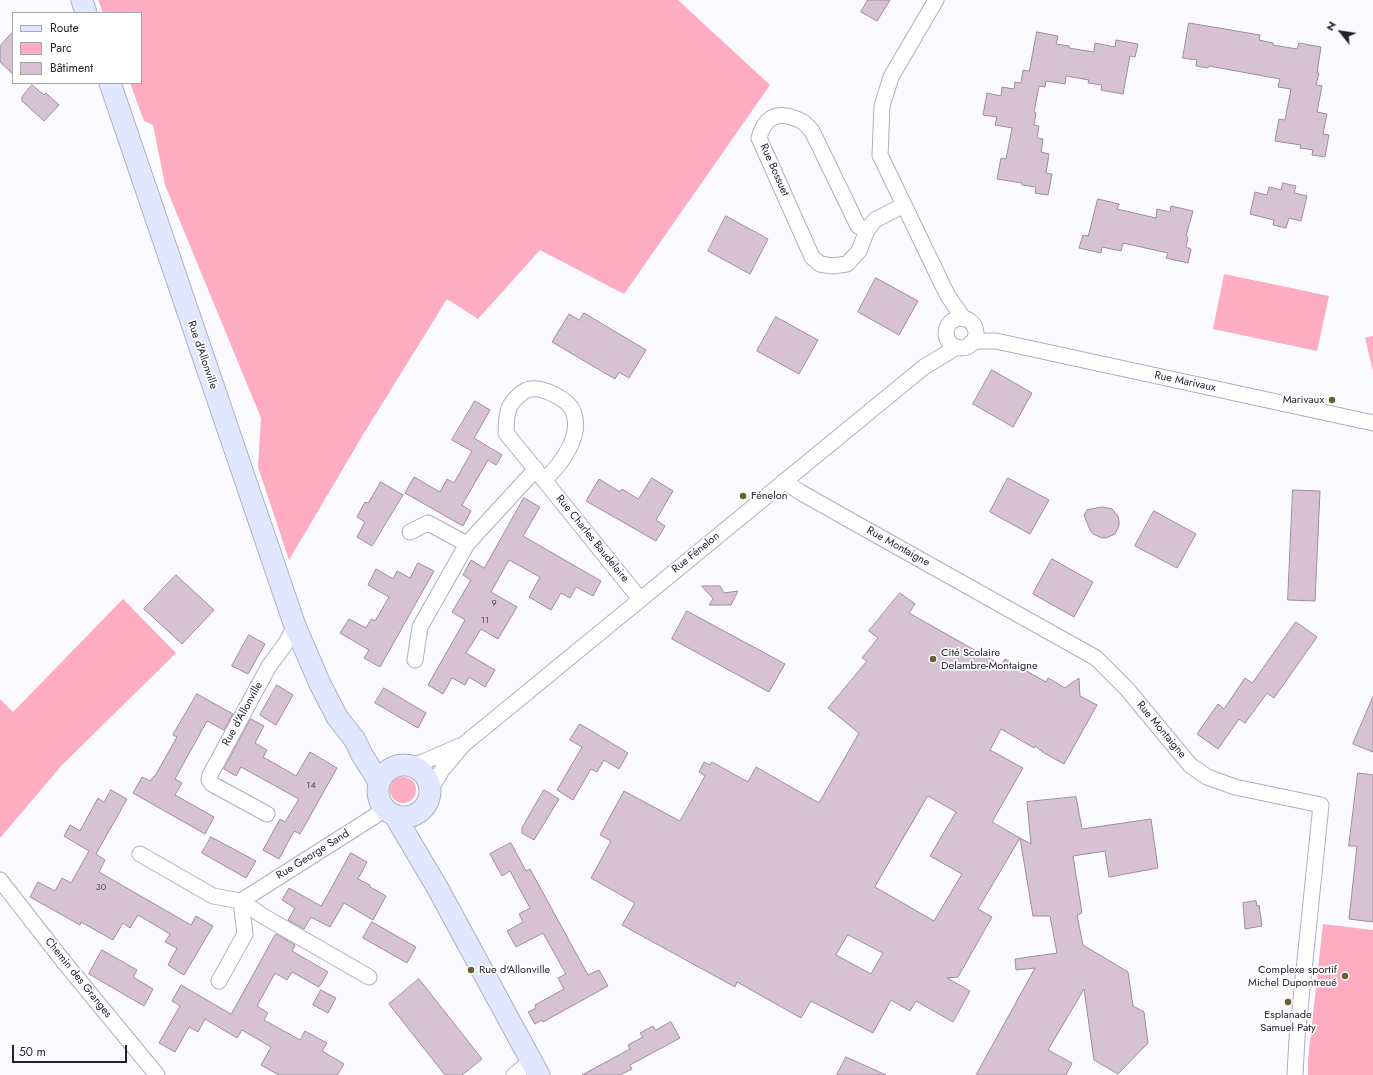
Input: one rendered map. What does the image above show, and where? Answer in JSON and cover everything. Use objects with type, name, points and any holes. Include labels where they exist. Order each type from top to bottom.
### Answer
[{"type":"main road","points":[[82,0],[86,12]]},
{"type":"main road","name":"Rue d'Allonville","points":[[110,84],[295,626],[330,704],[337,717],[355,740],[379,783]]},
{"type":"main road","name":"Rue d'Allonville","points":[[355,740],[404,766]]},
{"type":"main road","points":[[389,812],[402,817],[409,817],[422,810],[427,804],[430,797],[429,782],[419,769],[404,766],[386,772],[379,783],[378,796],[437,887],[535,1068]]},
{"type":"main road","points":[[422,810],[422,831],[427,860],[437,887]]},
{"type":"street","points":[[936,0],[891,77],[882,106],[880,156],[948,296],[949,316],[960,337]]},
{"type":"street","name":"Rue Bossuet","points":[[867,230],[858,226],[812,131],[802,121],[790,117],[778,115],[769,120],[762,128],[760,138],[812,257],[820,264],[832,266],[846,264],[859,251],[867,230],[875,220],[904,205]]},
{"type":"street","name":"Rue Marivaux","points":[[948,296],[964,319],[971,323],[960,337]]},
{"type":"street","name":"Rue Marivaux","points":[[960,337],[996,341],[1373,423]]},
{"type":"street","name":"Rue Fénelon","points":[[430,790],[442,770],[463,744],[960,337]]},
{"type":"street","name":"Rue Charles Baudelaire","points":[[540,475],[554,472],[565,457],[572,440],[576,423],[572,409],[561,398],[546,391],[531,389],[519,395],[510,406],[506,421],[506,433],[640,599]]},
{"type":"street","points":[[415,660],[420,627],[467,544],[540,475]]},
{"type":"street","name":"Rue Montaigne","points":[[784,481],[800,492],[1096,658],[1128,689],[1190,765],[1207,777],[1235,788],[1321,805],[1297,1038],[1295,1075]]},
{"type":"street","points":[[410,532],[428,523],[467,544]]},
{"type":"street","name":"Rue d'Allonville","points":[[267,814],[212,784],[209,780],[210,775],[269,666],[286,643],[295,626]]},
{"type":"street","name":"Rue Fénelon","points":[[404,766],[423,762],[463,744]]},
{"type":"street","name":"Rue George Sand","points":[[241,900],[375,816],[389,812]]},
{"type":"street","points":[[140,854],[213,896],[241,900],[263,916],[369,977]]},
{"type":"street","name":"Chemin des Granges","points":[[0,880],[64,962],[157,1075]]},
{"type":"street","points":[[219,981],[245,934],[241,900]]},
{"type":"street","points":[[514,1075],[535,1068]]},
{"type":"green space","points":[[98,0],[678,0],[770,85],[624,294],[540,250],[478,319],[447,299],[364,433],[289,560],[258,467],[261,418],[165,185],[153,125],[144,121],[130,84],[142,84],[142,12],[103,12]]},
{"type":"green space","points":[[1224,274],[1329,296],[1317,351],[1213,329]]},
{"type":"green space","points":[[1373,336],[1373,371],[1365,338]]},
{"type":"green space","points":[[123,599],[176,653],[62,765],[0,838],[0,699],[13,712]]},
{"type":"green space","points":[[403,777],[412,781],[416,790],[412,799],[403,803],[394,799],[390,790],[394,781]]},
{"type":"green space","name":"Complexe sportif Michel Dupontreué","points":[[1323,924],[1373,930],[1373,1075],[1308,1075],[1308,1060]]},
{"type":"building","points":[[868,0],[890,0],[877,21],[861,12]]},
{"type":"building","points":[[1189,23],[1260,35],[1259,40],[1273,43],[1273,45],[1297,49],[1299,43],[1321,47],[1317,73],[1319,73],[1316,85],[1322,86],[1317,112],[1327,114],[1323,134],[1329,135],[1325,157],[1312,155],[1313,150],[1300,148],[1301,145],[1275,141],[1279,119],[1285,120],[1291,89],[1278,87],[1280,79],[1209,66],[1208,68],[1196,66],[1197,60],[1183,58]]},
{"type":"building","points":[[1037,32],[1058,36],[1056,44],[1069,46],[1069,48],[1094,52],[1095,43],[1115,47],[1116,40],[1138,44],[1135,57],[1130,56],[1123,94],[1101,90],[1102,85],[1088,83],[1089,80],[1066,76],[1065,84],[1046,81],[1045,87],[1039,86],[1034,112],[1036,113],[1034,125],[1039,126],[1037,138],[1043,139],[1041,152],[1049,154],[1046,173],[1052,174],[1048,195],[1035,193],[1036,187],[997,179],[1001,158],[1006,159],[1012,128],[995,125],[997,117],[983,115],[987,93],[1001,96],[1002,87],[1014,89],[1015,82],[1021,83],[1023,70],[1029,71]]},
{"type":"building","points":[[12,33],[12,73],[0,62],[0,46]]},
{"type":"building","points":[[32,85],[44,95],[46,93],[59,105],[44,121],[22,101],[22,97]]},
{"type":"building","points":[[1283,183],[1296,186],[1294,193],[1307,196],[1301,221],[1289,218],[1286,228],[1273,225],[1274,220],[1250,214],[1255,192],[1267,195],[1269,187],[1281,190]]},
{"type":"building","points":[[1098,199],[1119,204],[1117,209],[1156,218],[1157,209],[1170,212],[1171,206],[1193,211],[1186,236],[1188,237],[1186,247],[1191,249],[1188,263],[1166,258],[1168,253],[1123,243],[1121,251],[1102,247],[1101,253],[1079,248],[1083,235],[1088,236]]},
{"type":"building","points":[[726,216],[768,239],[750,274],[708,251]]},
{"type":"building","points":[[876,278],[918,301],[899,335],[858,312]]},
{"type":"building","points":[[584,313],[646,350],[629,378],[619,372],[615,379],[552,342],[569,314],[579,320]]},
{"type":"building","points":[[776,317],[818,340],[799,374],[757,351]]},
{"type":"building","points":[[992,370],[1032,393],[1013,427],[973,404]]},
{"type":"building","points":[[475,401],[490,410],[474,438],[502,455],[496,465],[488,460],[462,505],[471,511],[463,526],[405,493],[414,477],[440,492],[447,479],[454,483],[472,451],[452,440]]},
{"type":"building","points":[[652,478],[673,491],[656,520],[665,526],[656,541],[586,501],[599,479],[620,492],[622,489],[638,499]]},
{"type":"building","points":[[1008,478],[1049,500],[1030,534],[990,512]]},
{"type":"building","points":[[381,482],[403,495],[372,546],[357,537],[365,522],[357,517],[365,502],[368,503]]},
{"type":"building","points":[[1293,490],[1320,491],[1315,601],[1288,600]]},
{"type":"building","points":[[524,498],[540,507],[523,536],[601,581],[593,596],[576,587],[570,598],[561,593],[551,610],[529,597],[540,577],[509,560],[491,592],[517,607],[498,639],[481,629],[466,653],[495,670],[485,687],[469,677],[465,685],[452,678],[443,694],[428,685],[465,620],[452,612],[471,580],[463,575],[471,560],[484,568]]},
{"type":"building","points":[[1103,507],[1112,509],[1118,516],[1119,521],[1119,526],[1115,534],[1106,538],[1093,534],[1084,515],[1087,510]]},
{"type":"building","points":[[1154,511],[1196,534],[1177,568],[1135,546]]},
{"type":"building","points":[[1052,559],[1093,582],[1074,617],[1033,594]]},
{"type":"building","points":[[418,563],[434,571],[380,667],[364,658],[369,650],[340,633],[349,619],[366,628],[371,619],[375,621],[389,597],[368,585],[376,569],[393,579],[397,571],[410,578]]},
{"type":"building","points":[[176,575],[214,610],[182,644],[144,609]]},
{"type":"building","points":[[702,586],[720,586],[724,593],[738,591],[731,605],[709,605],[713,599]]},
{"type":"building","points":[[900,593],[915,604],[909,613],[1001,665],[1005,659],[1046,682],[1048,678],[1065,688],[1079,678],[1080,696],[1097,705],[1064,764],[1044,753],[1035,746],[1034,748],[1001,729],[990,750],[1023,768],[992,822],[1020,838],[978,909],[992,917],[958,977],[947,978],[970,991],[953,1022],[916,1001],[910,1011],[891,1000],[873,1033],[811,1001],[801,1018],[737,982],[735,987],[622,925],[635,903],[591,878],[611,841],[600,835],[624,791],[680,821],[705,776],[699,772],[704,762],[710,765],[712,762],[748,782],[756,767],[819,803],[859,733],[828,708],[867,661],[862,658],[878,638],[869,631]],"holes":[[[928,796],[956,812],[930,856],[962,874],[934,921],[875,887]],[[848,935],[883,953],[871,974],[836,955]]]},
{"type":"building","points":[[687,611],[785,664],[769,692],[672,639]]},
{"type":"building","points":[[1296,622],[1317,637],[1274,698],[1267,693],[1245,723],[1239,719],[1218,749],[1197,734],[1218,704],[1224,709],[1245,678],[1252,683]]},
{"type":"building","points":[[249,635],[265,644],[248,674],[232,666]]},
{"type":"building","points":[[277,685],[293,695],[276,725],[260,715]]},
{"type":"building","points":[[384,688],[426,713],[418,728],[375,703]]},
{"type":"building","points":[[197,694],[233,714],[224,730],[207,721],[175,779],[182,783],[175,795],[214,817],[205,834],[133,793],[142,777],[150,781],[155,776],[177,737],[173,735]]},
{"type":"building","points":[[1373,697],[1373,752],[1353,744]]},
{"type":"building","points":[[251,719],[264,726],[255,743],[267,750],[263,757],[296,776],[310,752],[337,768],[300,834],[294,831],[279,859],[263,850],[280,819],[285,822],[299,799],[241,767],[236,776],[224,769]]},
{"type":"building","points":[[580,724],[628,753],[619,769],[604,760],[597,772],[591,769],[573,800],[557,790],[582,747],[570,740]]},
{"type":"building","points":[[1358,773],[1373,775],[1373,922],[1349,919],[1357,846],[1349,846]]},
{"type":"building","points":[[111,790],[127,799],[96,854],[105,860],[99,872],[191,925],[196,916],[213,926],[184,975],[168,965],[177,948],[165,942],[170,934],[138,915],[130,928],[123,923],[113,940],[81,922],[80,925],[30,897],[38,882],[55,891],[62,878],[71,883],[89,851],[64,836],[70,825],[80,831],[98,798],[104,802]]},
{"type":"building","points":[[544,790],[559,799],[534,840],[522,833],[522,828]]},
{"type":"building","points":[[1076,797],[1082,829],[1151,819],[1158,868],[1109,877],[1105,851],[1073,856],[1082,913],[1077,915],[1083,945],[1128,972],[1133,1006],[1144,1012],[1148,1043],[1118,1074],[1094,1060],[1084,989],[1048,1050],[1072,1063],[1066,1075],[976,1075],[1035,968],[1016,970],[1015,959],[1057,953],[1050,916],[1033,916],[1020,838],[1031,844],[1027,802]]},
{"type":"building","points":[[211,837],[256,861],[246,878],[202,853]]},
{"type":"building","points":[[511,843],[526,871],[530,869],[588,975],[599,970],[608,986],[543,1022],[542,1020],[535,1024],[528,1012],[536,1008],[535,1005],[564,989],[558,978],[566,974],[543,933],[516,947],[507,931],[523,922],[519,914],[530,908],[510,871],[502,876],[490,854]]},
{"type":"building","points":[[351,853],[367,862],[358,879],[386,896],[373,920],[344,903],[330,927],[311,917],[304,929],[288,920],[295,908],[282,900],[289,888],[321,906]]},
{"type":"building","points":[[1256,901],[1257,906],[1259,905],[1262,926],[1245,929],[1243,903]]},
{"type":"building","points":[[372,922],[416,947],[407,963],[363,938]]},
{"type":"building","points":[[276,934],[295,945],[292,951],[328,972],[319,987],[292,972],[287,980],[275,973],[257,1006],[268,1013],[264,1020],[300,1040],[305,1031],[327,1043],[322,1051],[344,1064],[337,1075],[279,1075],[261,1065],[271,1047],[242,1030],[237,1038],[205,1019],[198,1032],[189,1027],[175,1052],[159,1043],[180,1006],[172,1001],[181,985],[231,1014]]},
{"type":"building","points":[[102,950],[137,970],[133,977],[153,989],[144,1006],[89,974]]},
{"type":"building","points":[[419,979],[482,1059],[462,1075],[445,1075],[389,1004]]},
{"type":"building","points":[[321,990],[336,998],[328,1013],[313,1005]]},
{"type":"building","points":[[671,1022],[680,1038],[630,1065],[632,1069],[620,1075],[582,1075],[630,1049],[628,1045],[643,1037],[640,1033],[653,1026],[655,1030]]},
{"type":"building","points":[[846,1057],[886,1075],[837,1075]]},
{"type":"place","name":"Marivaux","points":[[1332,400]]},
{"type":"place","name":"Fénelon","points":[[743,496]]},
{"type":"place","name":"Cité Scolaire Delambre-Montaigne","points":[[933,659]]},
{"type":"place","name":"Rue d'Allonville","points":[[471,970]]},
{"type":"place","name":"Complexe sportif Michel Dupontreué","points":[[1345,976]]},
{"type":"place","name":"Esplanade Samuel Paty","points":[[1288,1002]]}]
